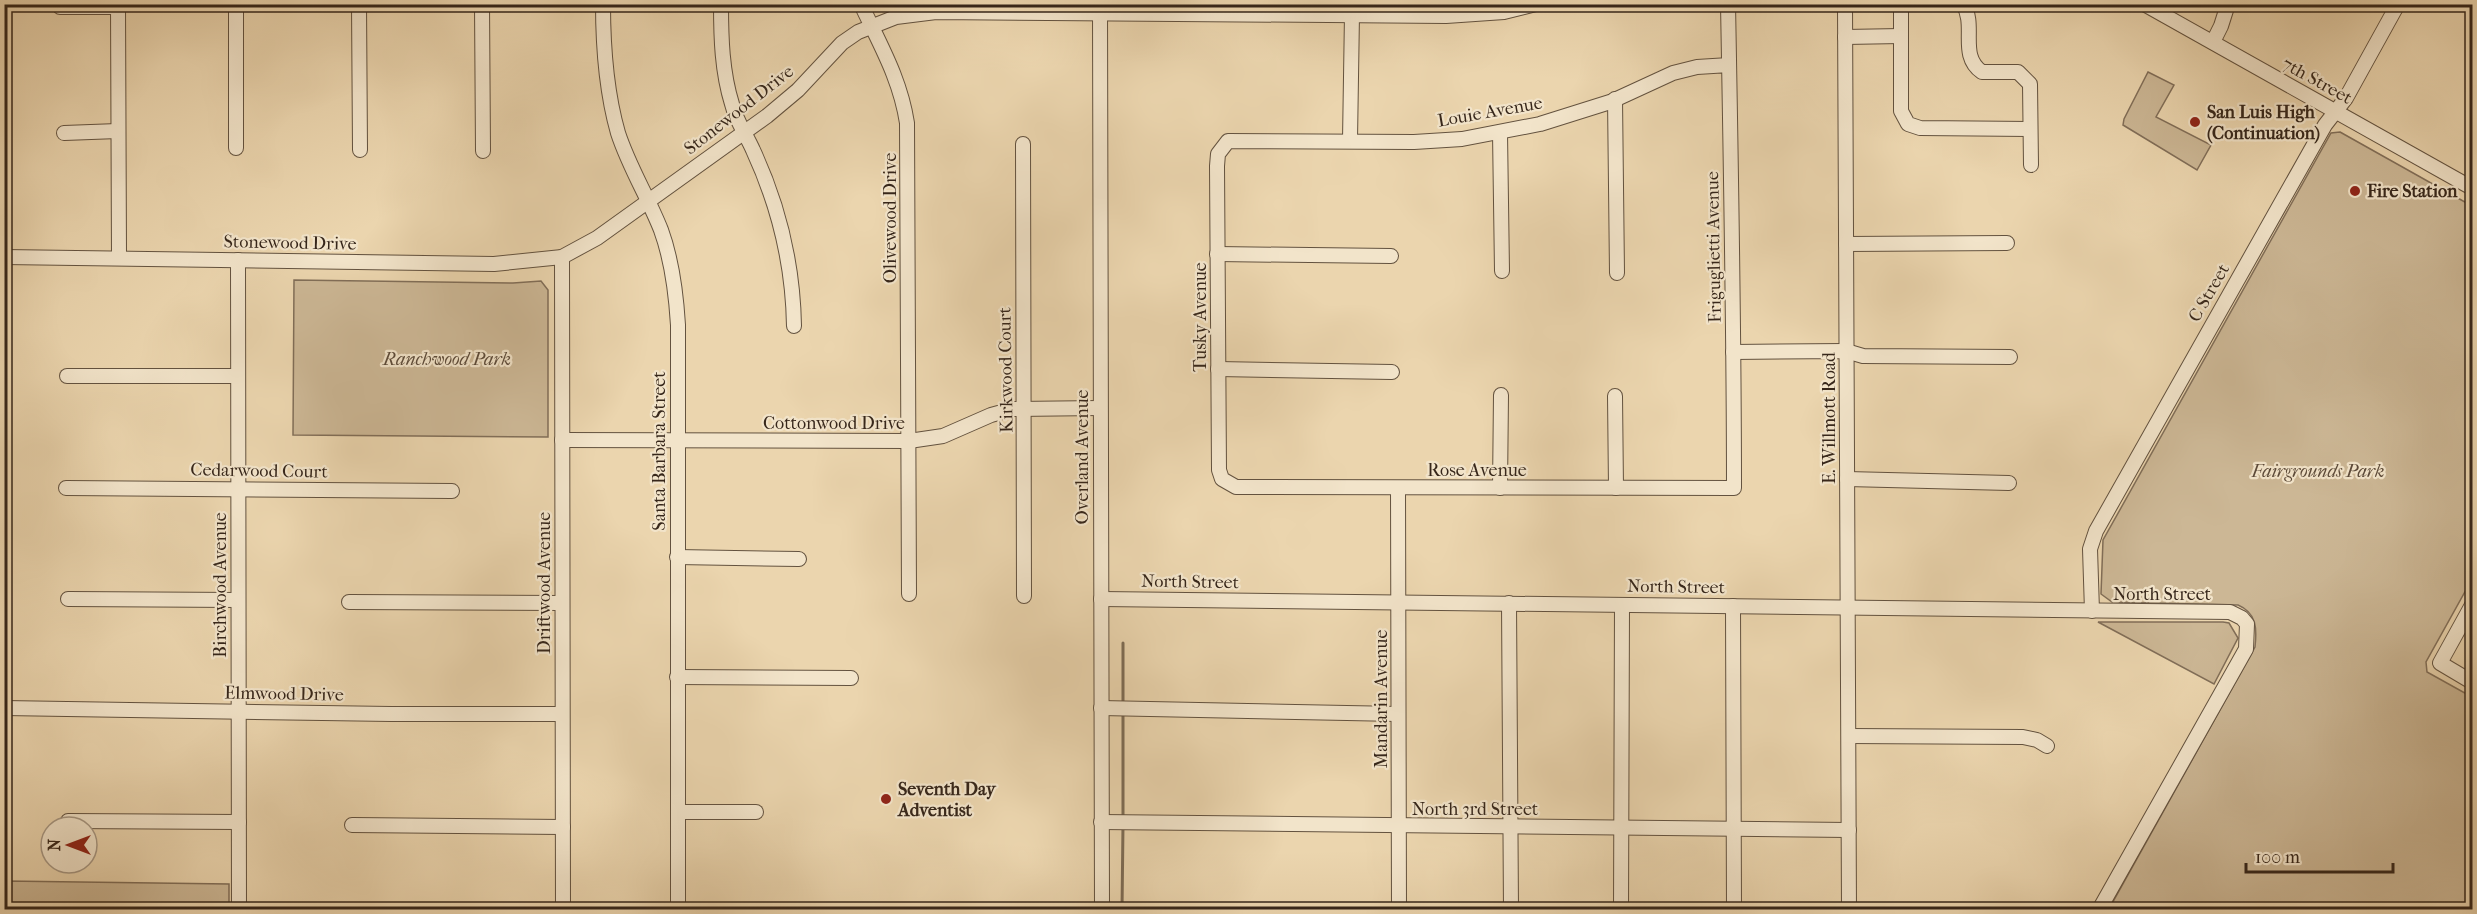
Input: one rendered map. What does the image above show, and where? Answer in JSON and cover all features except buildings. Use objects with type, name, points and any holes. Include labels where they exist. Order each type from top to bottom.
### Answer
[{"type":"street","points":[[236,4],[236,148]]},
{"type":"street","points":[[359,4],[360,150]]},
{"type":"street","points":[[482,4],[483,152]]},
{"type":"street","name":"Santa Barbara Street","points":[[603,4],[605,55],[613,110],[622,142],[663,235],[675,291],[678,325],[678,909]]},
{"type":"street","points":[[721,4],[721,46],[732,108],[753,149],[781,225],[790,265],[794,326]]},
{"type":"street","name":"Olivewood Drive","points":[[861,4],[892,66],[899,85],[907,123],[909,594]]},
{"type":"street","name":"Stonewood Drive","points":[[4,257],[494,264],[562,257],[597,238],[798,90],[842,43],[871,26],[896,17],[922,13],[1100,9],[1352,15],[1445,10],[1504,12],[1536,4]]},
{"type":"street","name":"Friguglietti Avenue","points":[[1728,4],[1734,488]]},
{"type":"street","name":"E. Willmott Road","points":[[1845,4],[1849,909]]},
{"type":"street","points":[[1901,4],[1901,111],[1908,124],[1920,128],[2030,129]]},
{"type":"street","points":[[1963,4],[1969,18],[1969,56],[1972,63],[1982,72],[2018,72],[2030,84],[2031,165]]},
{"type":"street","name":"7th Street","points":[[2144,4],[2472,188]]},
{"type":"street","points":[[2213,42],[2228,4]]},
{"type":"street","name":"C Street","points":[[2092,611],[2090,549],[2096,531],[2325,125],[2336,112],[2398,4]]},
{"type":"street","points":[[60,7],[118,6],[119,257]]},
{"type":"street","name":"Overland Avenue","points":[[1100,9],[1102,909]]},
{"type":"street","points":[[1350,140],[1352,15]]},
{"type":"street","points":[[1845,37],[1901,36]]},
{"type":"street","name":"Louie Avenue","points":[[1218,154],[1228,141],[1450,140],[1500,133],[1540,124],[1615,99],[1673,73],[1696,67],[1729,64]]},
{"type":"street","points":[[1615,99],[1617,273]]},
{"type":"street","points":[[64,133],[118,131]]},
{"type":"street","points":[[1500,133],[1502,272]]},
{"type":"street","name":"Kirkwood Court","points":[[1023,144],[1024,596]]},
{"type":"street","name":"Tusky Avenue","points":[[1218,154],[1219,470],[1222,479]]},
{"type":"street","points":[[1846,244],[2007,243]]},
{"type":"street","points":[[1217,254],[1391,255]]},
{"type":"street","name":"Driftwood Avenue","points":[[562,257],[563,909]]},
{"type":"street","name":"Birchwood Avenue","points":[[238,261],[239,909]]},
{"type":"street","points":[[1733,352],[1846,351],[1863,356],[2010,357]]},
{"type":"street","points":[[1218,369],[1392,372]]},
{"type":"street","points":[[67,376],[237,376]]},
{"type":"street","points":[[1500,488],[1501,395]]},
{"type":"street","points":[[1615,396],[1616,488]]},
{"type":"street","name":"Cottonwood Drive","points":[[562,440],[677,442],[930,440],[991,415],[1024,408],[1100,408]]},
{"type":"street","points":[[1847,478],[2009,483]]},
{"type":"street","name":"Rose Avenue","points":[[1222,479],[1236,487],[1734,488]]},
{"type":"street","name":"Cedarwood Court","points":[[66,488],[452,491]]},
{"type":"street","name":"Mandarin Avenue","points":[[1398,488],[1399,909]]},
{"type":"street","points":[[677,557],[799,559]]},
{"type":"street","name":"North Street","points":[[1101,598],[2230,612],[2242,618],[2247,624],[2246,649],[2099,909]]},
{"type":"street","points":[[68,599],[238,600]]},
{"type":"street","points":[[349,602],[562,603]]},
{"type":"street","points":[[1509,603],[1511,909]]},
{"type":"street","points":[[1621,909],[1622,605]]},
{"type":"street","points":[[2472,605],[2440,663],[2472,682]]},
{"type":"street","points":[[1733,606],[1734,909]]},
{"type":"street","points":[[677,677],[851,678]]},
{"type":"street","name":"Elmwood Drive","points":[[4,708],[562,714]]},
{"type":"street","points":[[1101,708],[1398,714]]},
{"type":"street","points":[[1849,736],[2023,737],[2037,740],[2047,746]]},
{"type":"street","points":[[678,812],[756,812]]},
{"type":"street","points":[[99,821],[239,822]]},
{"type":"street","name":"North 3rd Street","points":[[1101,822],[1399,827],[1849,830]]},
{"type":"street","points":[[352,825],[563,827]]},
{"type":"green space","points":[[2148,72],[2174,85],[2156,117],[2211,145],[2197,170],[2123,125]]},
{"type":"green space","name":"Fairgrounds Park","points":[[2340,132],[2472,206],[2472,579],[2426,662],[2427,672],[2472,697],[2472,909],[2109,909],[2255,647],[2256,634],[2249,612],[2238,605],[2112,602],[2101,594],[2103,540],[2331,133]]},
{"type":"green space","name":"Ranchwood Park","points":[[294,280],[513,283],[541,281],[548,290],[548,437],[293,435]]},
{"type":"green space","points":[[2098,622],[2223,622],[2229,623],[2238,638],[2214,684]]},
{"type":"green space","points":[[5,881],[229,884],[229,909],[5,909]]},
{"type":"waterway","points":[[1123,643],[1123,704]]},
{"type":"waterway","points":[[1123,714],[1123,818]]},
{"type":"waterway","points":[[1122,910],[1123,825]]},
{"type":"place","name":"San Luis High (Continuation)","points":[[2195,122]]},
{"type":"place","name":"Fire Station","points":[[2355,191]]},
{"type":"place","name":"Seventh Day Adventist","points":[[886,799]]}]
